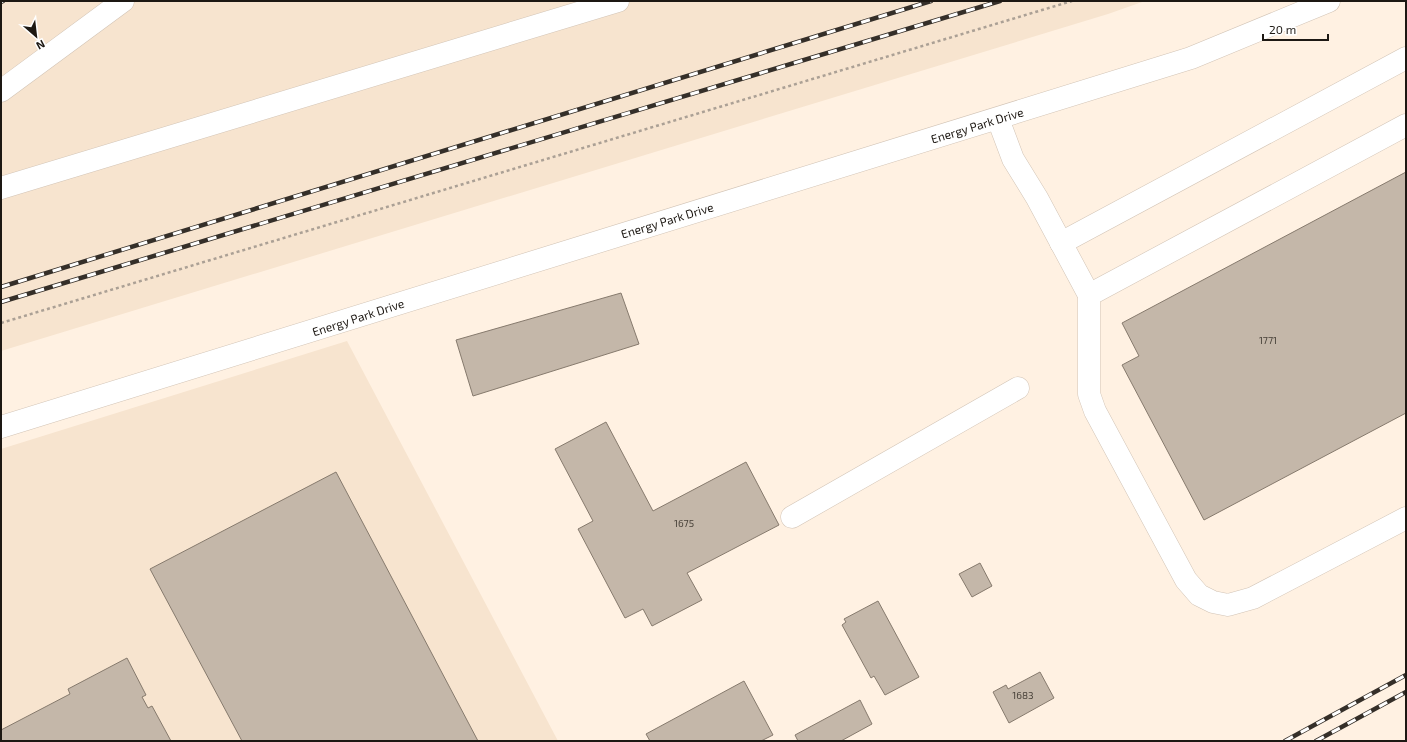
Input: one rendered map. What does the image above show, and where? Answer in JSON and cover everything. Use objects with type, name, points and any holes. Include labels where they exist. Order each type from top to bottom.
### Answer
[{"type":"street","points":[[1,91],[123,1]]},
{"type":"street","points":[[1,188],[618,1]]},
{"type":"street","name":"Energy Park Drive","points":[[1,427],[1191,58],[1329,1]]},
{"type":"street","points":[[1061,243],[1406,58]]},
{"type":"street","points":[[998,119],[1013,159],[1037,198],[1089,295],[1089,394],[1095,411],[1186,580],[1199,595],[1213,602],[1228,605],[1253,598],[1406,518]]},
{"type":"street","points":[[1089,295],[1406,125]]},
{"type":"street","points":[[792,517],[1018,388]]},
{"type":"path","points":[[1,323],[1072,1]]},
{"type":"shaded area","points":[[1,1],[1145,1],[1108,14],[1,351]]},
{"type":"shaded area","points":[[347,341],[558,741],[1,741],[1,449]]},
{"type":"building","points":[[1406,172],[1406,413],[1204,520],[1122,365],[1139,356],[1122,323]]},
{"type":"building","points":[[621,293],[639,344],[473,396],[456,340]]},
{"type":"building","points":[[606,422],[653,511],[746,462],[779,525],[687,573],[702,600],[652,626],[643,609],[625,618],[578,529],[593,521],[555,449]]},
{"type":"building","points":[[336,472],[478,741],[242,741],[150,569]]},
{"type":"building","points":[[980,563],[992,586],[972,597],[959,574]]},
{"type":"building","points":[[878,601],[919,677],[885,695],[874,676],[871,678],[842,625],[846,622],[844,619]]},
{"type":"building","points":[[127,658],[146,695],[142,697],[148,708],[152,706],[171,741],[1,741],[1,730],[70,694],[68,689]]},
{"type":"building","points":[[1040,672],[1054,698],[1009,723],[993,692],[1006,685],[1008,689]]},
{"type":"building","points":[[744,681],[773,735],[761,741],[650,741],[646,734]]},
{"type":"building","points":[[860,700],[872,724],[841,741],[798,741],[795,735]]},
{"type":"railway","points":[[1,287],[931,1]]},
{"type":"railway","points":[[1,302],[1000,1]]},
{"type":"railway","points":[[1285,741],[1406,675]]},
{"type":"railway","points":[[1316,741],[1406,692]]}]
